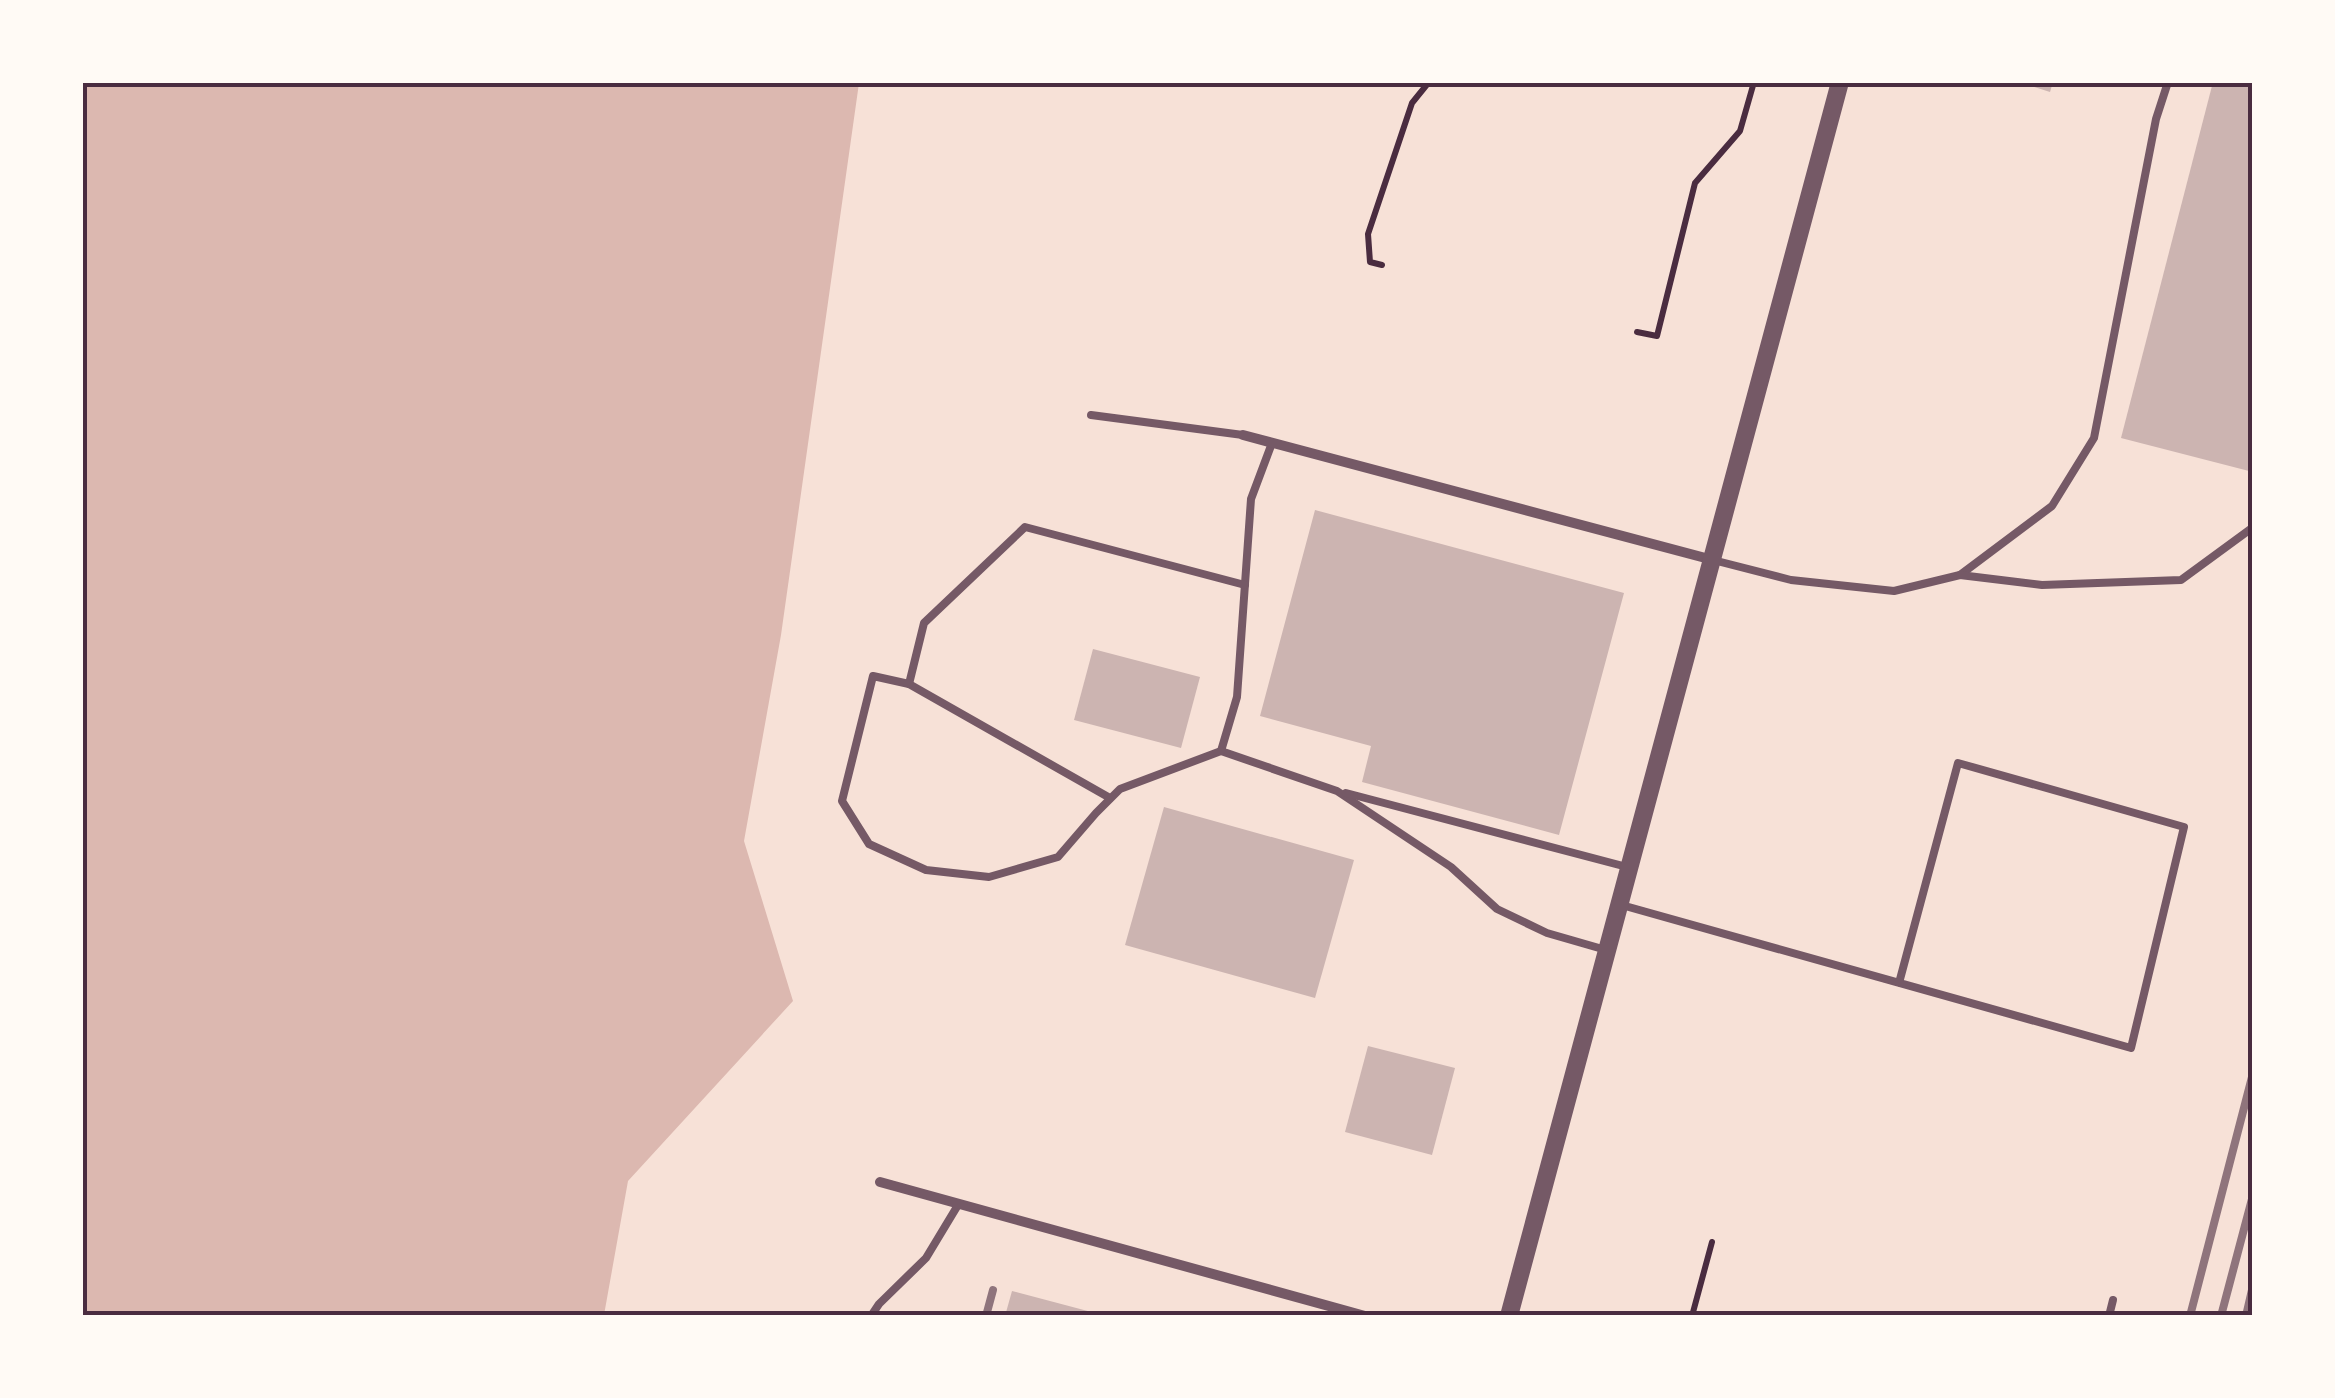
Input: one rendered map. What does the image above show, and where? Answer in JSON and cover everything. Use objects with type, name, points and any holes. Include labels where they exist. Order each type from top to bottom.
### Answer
[{"type":"street","points":[[1509,1316],[1840,82]]},
{"type":"street","points":[[1243,435],[1713,560]]},
{"type":"street","points":[[880,1182],[1365,1316]]},
{"type":"lane","points":[[1960,576],[2052,506],[2094,438],[2156,119],[2168,82]]},
{"type":"lane","points":[[1090,415],[1243,435]]},
{"type":"lane","points":[[1221,752],[1236,697],[1251,499],[1272,444]]},
{"type":"lane","points":[[909,684],[924,623],[1025,528],[1245,585]]},
{"type":"lane","points":[[1713,560],[1791,580],[1894,591],[1960,576],[2042,586],[2181,580],[2252,528]]},
{"type":"lane","points":[[1110,798],[909,684],[873,676],[842,802],[869,844],[926,870],[989,877],[1058,857],[1120,790],[1221,752],[1337,790],[1628,868]]},
{"type":"lane","points":[[1618,904],[1898,983],[2131,1048],[2184,827],[1958,763],[1898,983]]},
{"type":"lane","points":[[1337,790],[1451,867],[1497,908],[1547,933],[1606,950]]},
{"type":"lane","points":[[871,1316],[926,1258],[958,1204]]},
{"type":"lane","points":[[2109,1316],[2113,1300]]},
{"type":"path","points":[[1382,265],[1370,262],[1368,234],[1412,102],[1429,82]]},
{"type":"path","points":[[1638,332],[1657,336],[1695,183],[1740,131],[1754,82]]},
{"type":"path","points":[[1692,1316],[1712,1242]]},
{"type":"shaded area","points":[[82,83],[859,83],[781,635],[744,841],[793,1001],[628,1181],[604,1315],[83,1315]]},
{"type":"building","points":[[2019,82],[2053,82],[2050,92]]},
{"type":"building","points":[[2213,82],[2252,82],[2249,471],[2121,438]]},
{"type":"building","points":[[1315,510],[1624,593],[1559,835],[1362,782],[1371,746],[1260,716]]},
{"type":"building","points":[[1093,649],[1200,677],[1181,748],[1074,720]]},
{"type":"building","points":[[1164,807],[1354,860],[1315,998],[1125,945]]},
{"type":"building","points":[[1368,1046],[1455,1068],[1432,1155],[1345,1132]]},
{"type":"building","points":[[1012,1291],[1099,1314],[1099,1316],[1005,1316]]},
{"type":"railway","points":[[2190,1316],[2252,1077]]},
{"type":"railway","points":[[2221,1316],[2252,1199]]},
{"type":"railway","points":[[986,1316],[993,1290]]},
{"type":"railway","points":[[2246,1316],[2252,1290]]}]
